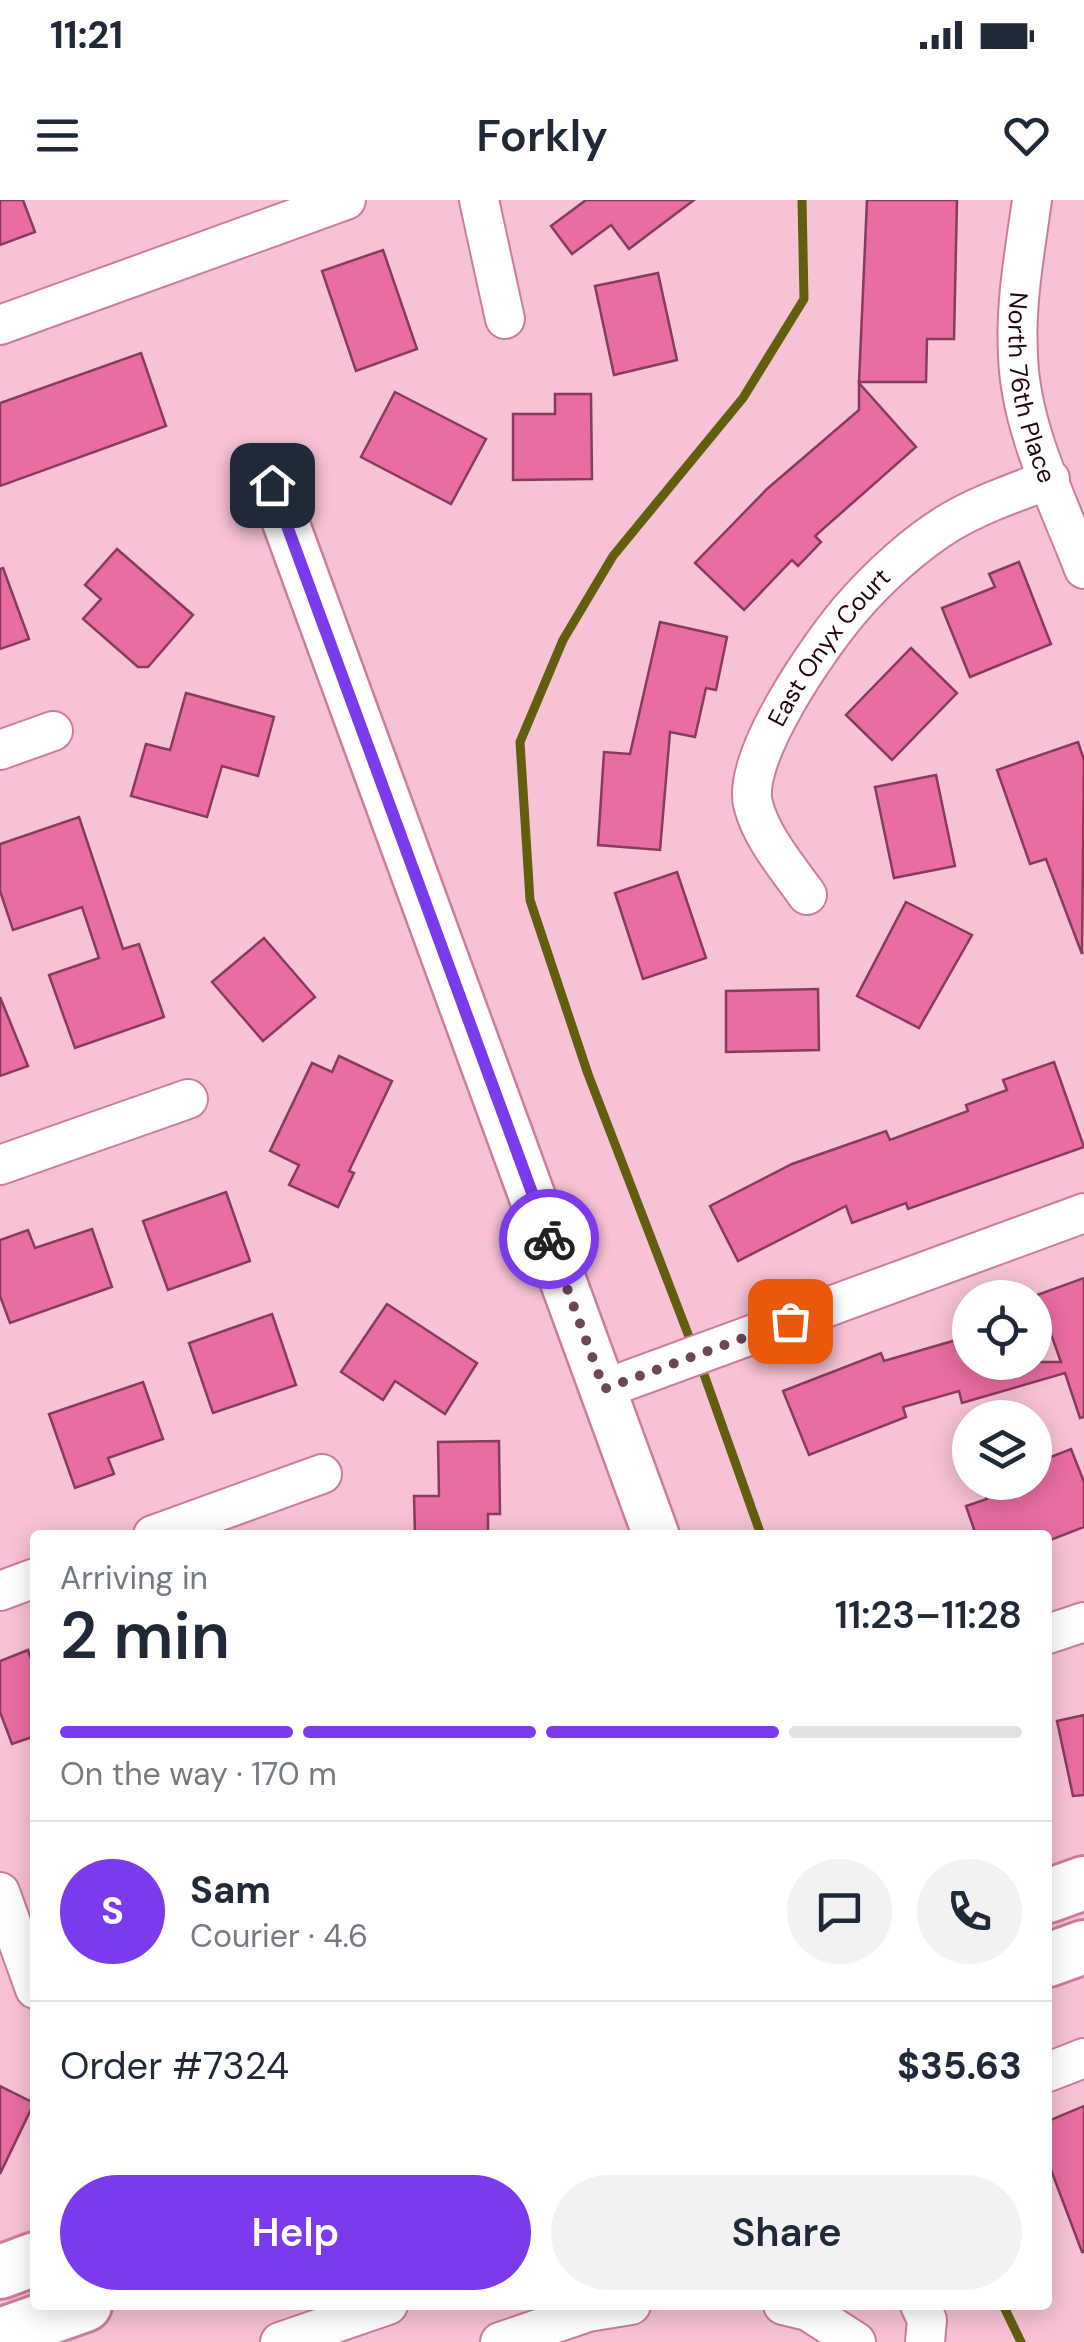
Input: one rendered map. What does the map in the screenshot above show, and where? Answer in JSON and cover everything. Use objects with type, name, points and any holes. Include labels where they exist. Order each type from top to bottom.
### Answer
[{"type":"main road","points":[[1052,1895],[1084,1883]]},
{"type":"main road","points":[[1052,1958],[1084,1946]]},
{"type":"main road","points":[[0,2272],[30,2261]]},
{"type":"main road","points":[[0,2335],[70,2310]]},
{"type":"street","points":[[0,325],[346,200]]},
{"type":"street","points":[[479,200],[505,319]]},
{"type":"street","name":"North 76th Place","points":[[1032,200],[1018,305],[1018,358],[1026,412],[1084,570]]},
{"type":"street","name":"East Onyx Court","points":[[807,896],[765,833],[752,802],[754,769],[767,734],[849,611],[900,561],[952,522],[1050,479]]},
{"type":"street","points":[[272,485],[654,1530]]},
{"type":"street","points":[[0,750],[53,732]]},
{"type":"street","points":[[0,1166],[188,1099]]},
{"type":"street","points":[[604,1389],[1084,1214]]},
{"type":"street","points":[[168,1530],[322,1474]]},
{"type":"street","points":[[0,1591],[30,1580]]},
{"type":"street","points":[[1052,1633],[1084,1622]]},
{"type":"street","points":[[0,1892],[30,1975]]},
{"type":"street","points":[[1052,2070],[1084,2058]]},
{"type":"street","points":[[280,2342],[373,2310]]},
{"type":"street","points":[[500,2342],[600,2310]]},
{"type":"street","points":[[806,2310],[856,2342]]},
{"type":"street","points":[[922,2310],[927,2320],[925,2342]]},
{"type":"building","points":[[0,200],[23,200],[35,232],[0,245]]},
{"type":"building","points":[[586,200],[694,200],[629,249],[611,225],[572,254],[551,226]]},
{"type":"building","points":[[867,200],[957,200],[954,339],[927,339],[926,382],[859,382]]},
{"type":"building","points":[[383,250],[417,349],[356,371],[322,271]]},
{"type":"building","points":[[658,273],[677,360],[614,375],[595,286]]},
{"type":"building","points":[[141,353],[166,426],[0,486],[0,403]]},
{"type":"building","points":[[859,383],[916,447],[815,536],[821,542],[798,566],[792,560],[744,610],[695,563],[767,489],[859,410]]},
{"type":"building","points":[[395,392],[486,439],[451,504],[361,457]]},
{"type":"building","points":[[555,394],[591,394],[592,479],[513,480],[513,414],[555,414]]},
{"type":"building","points":[[117,549],[193,615],[148,667],[138,667],[83,619],[101,599],[85,585]]},
{"type":"building","points":[[1019,562],[1051,644],[970,677],[942,608],[995,587],[989,574]]},
{"type":"building","points":[[3,568],[29,639],[0,649],[0,569]]},
{"type":"building","points":[[660,622],[727,637],[716,690],[706,688],[695,737],[670,732],[660,850],[598,845],[604,752],[630,754]]},
{"type":"building","points":[[911,648],[957,693],[892,760],[846,715]]},
{"type":"building","points":[[186,693],[274,717],[258,776],[222,766],[207,817],[131,796],[146,744],[170,750]]},
{"type":"building","points":[[1078,742],[1084,760],[1082,954],[1046,859],[1030,864],[997,770]]},
{"type":"building","points":[[936,775],[955,866],[894,878],[875,787]]},
{"type":"building","points":[[79,817],[123,949],[139,944],[164,1017],[75,1048],[49,975],[99,958],[82,907],[13,930],[0,891],[0,844]]},
{"type":"building","points":[[677,872],[706,958],[643,979],[615,893]]},
{"type":"building","points":[[906,902],[972,935],[919,1028],[857,996]]},
{"type":"building","points":[[264,938],[315,997],[263,1041],[212,982]]},
{"type":"building","points":[[818,989],[819,1050],[726,1052],[726,991]]},
{"type":"building","points":[[0,997],[28,1066],[0,1076]]},
{"type":"building","points":[[339,1056],[392,1081],[349,1171],[354,1173],[338,1207],[289,1185],[299,1165],[270,1151],[312,1063],[332,1072]]},
{"type":"building","points":[[1054,1062],[1084,1147],[908,1209],[906,1203],[852,1223],[846,1206],[738,1261],[710,1206],[792,1164],[886,1131],[890,1140],[968,1111],[966,1105],[1007,1090],[1003,1080]]},
{"type":"building","points":[[226,1192],[250,1261],[168,1290],[143,1221]]},
{"type":"building","points":[[92,1229],[112,1287],[10,1323],[0,1296],[0,1240],[28,1230],[35,1248]]},
{"type":"building","points":[[1084,1278],[1084,1417],[1080,1418],[1065,1373],[1052,1377],[1052,1362],[1061,1362],[1052,1337],[1052,1290]]},
{"type":"building","points":[[387,1304],[477,1363],[445,1414],[395,1381],[383,1400],[341,1372]]},
{"type":"building","points":[[272,1314],[296,1385],[213,1413],[189,1343]]},
{"type":"building","points":[[952,1341],[952,1380],[1041,1380],[972,1400],[961,1400],[959,1391],[903,1407],[906,1417],[809,1455],[783,1391],[881,1353],[884,1361]]},
{"type":"building","points":[[143,1382],[163,1439],[108,1458],[114,1474],[75,1488],[49,1414]]},
{"type":"building","points":[[499,1441],[500,1514],[488,1514],[488,1530],[415,1530],[414,1496],[439,1496],[438,1442]]},
{"type":"building","points":[[1071,1449],[1084,1482],[1084,1527],[1052,1539],[1052,1530],[974,1530],[966,1506],[984,1500],[1052,1500],[1052,1456]]},
{"type":"building","points":[[28,1650],[30,1656],[30,1738],[12,1744],[0,1712],[0,1661]]},
{"type":"building","points":[[1084,1715],[1084,1795],[1073,1796],[1057,1721]]},
{"type":"building","points":[[0,2086],[30,2101],[30,2111],[0,2174]]},
{"type":"building","points":[[1084,2106],[1084,2252],[1052,2173],[1052,2119]]},
{"type":"waterway","points":[[693,1347],[588,1074],[530,900],[520,742],[563,640],[613,556],[743,398],[804,299],[802,200]]},
{"type":"waterway","points":[[701,1366],[759,1530]]},
{"type":"waterway","points":[[1005,2310],[1021,2342]]},
{"type":"way so far","points":[[549,1239],[604,1389],[790,1321]]},
{"type":"route","points":[[272,485],[549,1239]]}]
